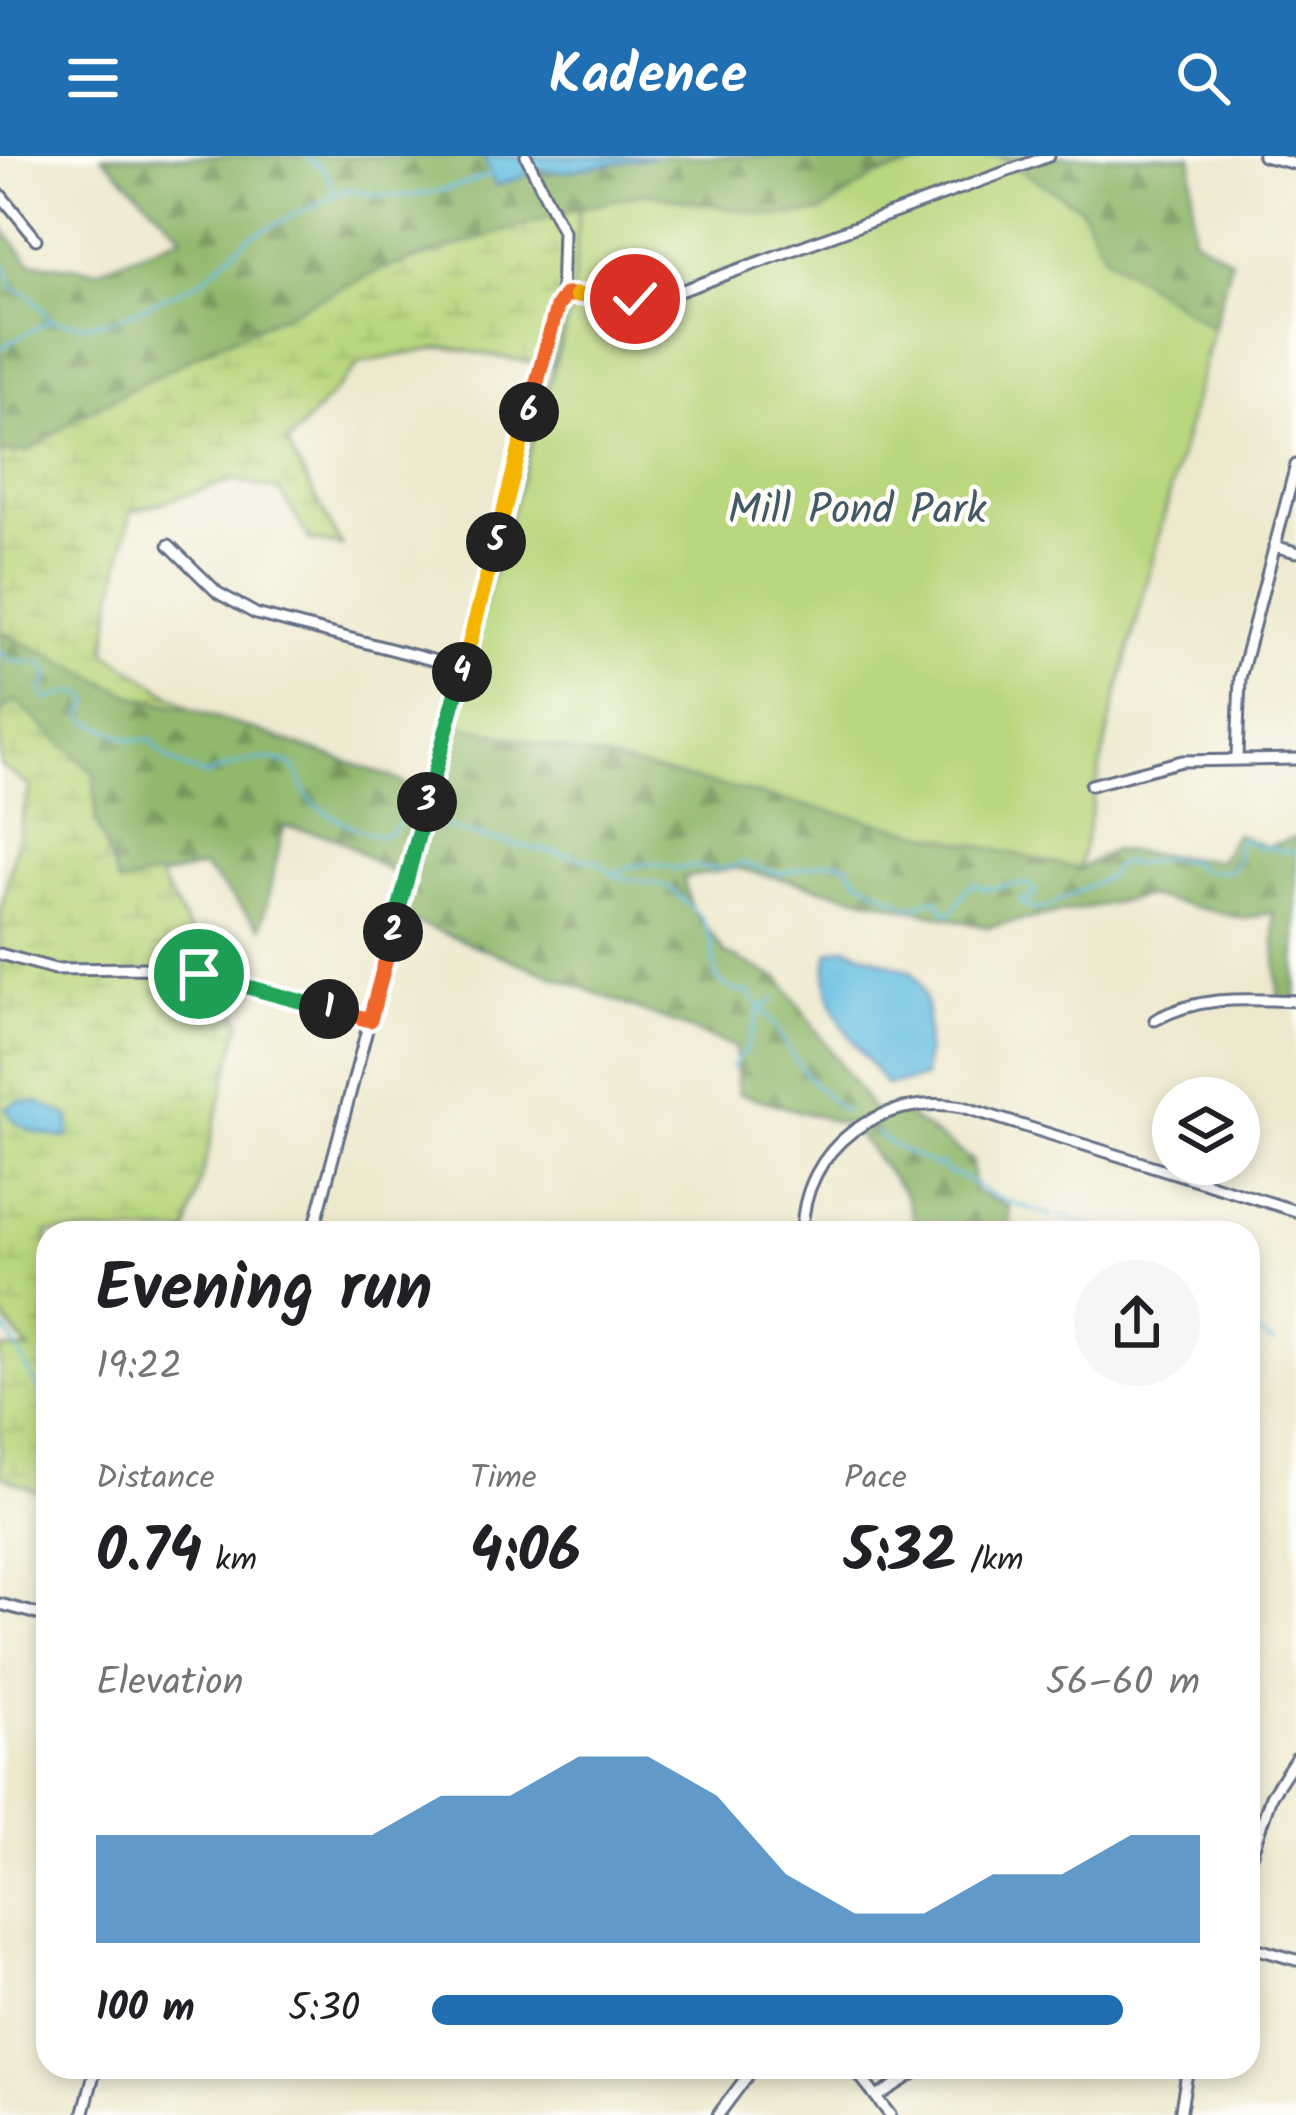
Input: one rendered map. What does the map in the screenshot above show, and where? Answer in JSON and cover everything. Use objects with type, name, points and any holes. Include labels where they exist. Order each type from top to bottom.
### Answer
[{"type":"street","points":[[316,1221],[561,298],[563,231],[526,156]]},
{"type":"street","points":[[561,298],[569,294],[635,299],[683,290],[1049,156]]},
{"type":"street","points":[[1263,156],[1296,164]]},
{"type":"street","points":[[0,194],[36,239]]},
{"type":"street","points":[[1237,757],[1240,678],[1296,465]]},
{"type":"street","points":[[169,545],[218,593],[256,614],[463,668]]},
{"type":"street","points":[[1274,546],[1296,552]]},
{"type":"street","points":[[1091,785],[1182,760],[1296,759]]},
{"type":"street","points":[[0,954],[55,969],[142,968],[199,974],[370,1020]]},
{"type":"street","points":[[1155,1020],[1174,1009],[1209,1000],[1296,1000]]},
{"type":"street","points":[[804,1221],[808,1191],[832,1149],[873,1118],[914,1104],[963,1107],[1296,1210]]},
{"type":"street","points":[[0,1604],[36,1614]]},
{"type":"street","points":[[1260,1816],[1296,1758]]},
{"type":"street","points":[[1260,1950],[1296,1960]]},
{"type":"street","points":[[83,2115],[93,2079]]},
{"type":"street","points":[[718,2115],[745,2079]]},
{"type":"street","points":[[863,2079],[890,2115]]},
{"type":"street","points":[[878,2096],[905,2079]]},
{"type":"street","points":[[1180,2115],[1186,2079]]},
{"type":"green space","points":[[102,156],[946,156],[874,177],[820,213],[772,216],[644,193],[579,208],[381,270],[209,349],[78,417],[29,451],[0,453],[0,225],[30,262],[97,270],[183,236]]},
{"type":"green space","name":"Mill Pond Park","points":[[946,156],[998,156],[1081,208],[1104,255],[1213,328],[1110,722],[1079,869],[449,723],[572,307],[579,208],[644,193],[772,216],[820,213],[874,177]]},
{"type":"green space","name":"Mill Pond Park","points":[[998,156],[1192,156],[1193,237],[1231,260],[1110,722],[1078,870],[1113,850],[1219,861],[1236,834],[1266,847],[1296,837],[1296,1004],[1279,1004],[1273,912],[1246,919],[1147,896],[987,927],[736,868],[683,878],[691,907],[725,953],[781,980],[878,1117],[898,1109],[972,1160],[974,1191],[1009,1207],[1009,1221],[915,1221],[905,1194],[851,1126],[738,1093],[735,1047],[399,916],[410,874],[396,875],[335,837],[284,826],[261,928],[203,867],[119,886],[96,821],[94,773],[14,701],[0,713],[0,631],[136,697],[192,709],[392,777],[429,798],[564,329],[1097,279],[1081,208]]},
{"type":"green space","points":[[579,208],[572,307],[551,366],[445,347],[360,363],[287,444],[342,546],[310,540],[280,491],[233,480],[131,512],[106,652],[192,709],[136,697],[0,631],[0,453],[29,451],[78,417],[209,349],[381,270]]},
{"type":"green space","points":[[15,700],[94,773],[96,821],[119,885],[158,875],[241,1021],[190,1221],[36,1221],[36,1491],[0,1475],[0,1349],[30,1350],[0,1314],[0,912],[30,786],[0,766],[0,713]]},
{"type":"water","points":[[483,156],[657,156],[562,172],[542,170],[496,186]]},
{"type":"water","points":[[846,947],[911,971],[919,982],[927,1022],[924,1078],[886,1085],[842,1024],[826,972],[829,952]]},
{"type":"water","points":[[19,1101],[37,1102],[70,1117],[69,1135],[56,1137],[23,1127],[6,1108]]},
{"type":"waterway","points":[[306,156],[326,172],[336,194]]},
{"type":"waterway","points":[[0,348],[51,320],[81,325],[112,321],[201,281],[249,237],[348,189],[404,196],[493,174]]},
{"type":"waterway","points":[[1,262],[12,287],[31,296],[51,320]]},
{"type":"waterway","points":[[0,651],[11,661],[41,663],[49,672],[41,690],[46,700],[79,693],[91,700],[83,715],[86,720],[131,740],[152,740],[169,759],[190,770],[206,776],[248,762],[281,762],[294,768],[315,804],[358,829],[386,834],[408,816],[417,819]]},
{"type":"waterway","points":[[426,821],[598,861],[613,874],[644,864],[715,869],[741,863],[781,874],[824,862],[844,862],[859,880],[912,907],[936,898],[946,913],[952,913],[975,883],[983,889],[1028,883],[1035,890],[1034,897],[1020,900],[1031,909],[1044,909],[1109,876],[1117,864],[1125,862],[1132,865],[1165,858],[1191,862],[1201,871],[1229,871],[1238,861],[1237,843],[1244,838],[1255,846],[1296,852]]},
{"type":"waterway","points":[[617,876],[669,887],[702,918],[717,979],[733,990],[750,993],[808,1076],[846,1112]]},
{"type":"waterway","points":[[731,1068],[746,1049],[761,1007],[775,1000]]},
{"type":"waterway","points":[[876,1132],[897,1148],[937,1167],[943,1165],[946,1173],[989,1194],[1052,1215]]},
{"type":"waterway","points":[[1059,1217],[1078,1221]]},
{"type":"waterway","points":[[0,1325],[36,1384]]},
{"type":"waterway","points":[[1260,1335],[1273,1343]]},
{"type":"route","points":[[199,974],[370,1020],[557,307],[569,294],[635,299]]}]
